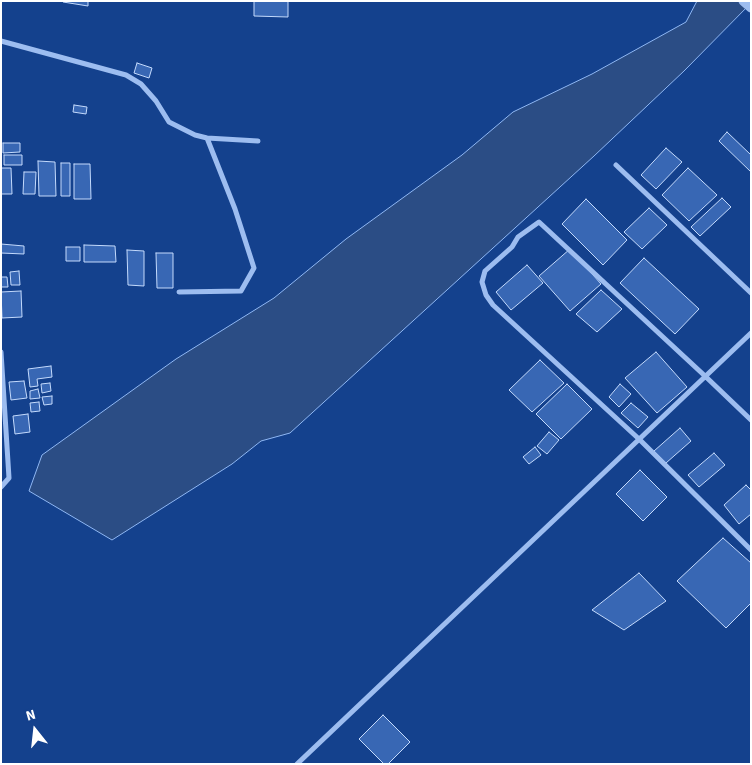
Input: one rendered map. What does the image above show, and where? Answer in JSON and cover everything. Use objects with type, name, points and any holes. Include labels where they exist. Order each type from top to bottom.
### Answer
[{"type":"street","points":[[743,1],[751,8]]},
{"type":"street","points":[[1,41],[126,75],[141,84],[156,101],[169,122],[196,135],[207,138],[258,141]]},
{"type":"street","points":[[179,292],[241,292],[254,268],[235,209],[207,138]]},
{"type":"street","points":[[616,165],[751,293]]},
{"type":"street","points":[[751,420],[539,222],[518,237],[512,247],[485,271],[482,282],[486,295],[492,304],[639,439],[751,550]]},
{"type":"street","points":[[297,764],[751,333]]},
{"type":"street","points":[[1,352],[9,478],[1,487]]},
{"type":"water","points":[[697,1],[751,1],[751,3],[684,71],[594,156],[290,433],[261,441],[232,464],[112,540],[29,491],[42,455],[176,359],[274,298],[346,239],[462,155],[513,112],[592,74],[686,22]]},
{"type":"building","points":[[88,1],[88,6],[63,2]]},
{"type":"building","points":[[254,1],[288,1],[288,17],[254,16]]},
{"type":"building","points":[[137,63],[152,68],[149,78],[134,73]]},
{"type":"building","points":[[74,105],[87,107],[86,114],[73,112]]},
{"type":"building","points":[[727,132],[751,155],[751,172],[719,141]]},
{"type":"building","points":[[3,143],[20,143],[20,152],[3,153]]},
{"type":"building","points":[[666,148],[682,162],[656,189],[641,175]]},
{"type":"building","points":[[4,155],[22,155],[22,165],[4,165]]},
{"type":"building","points":[[38,161],[55,162],[56,196],[39,196]]},
{"type":"building","points":[[61,163],[70,163],[70,196],[61,196]]},
{"type":"building","points":[[74,164],[90,164],[91,199],[74,199]]},
{"type":"building","points":[[1,168],[11,168],[12,194],[1,194]]},
{"type":"building","points":[[688,168],[717,195],[689,221],[662,195]]},
{"type":"building","points":[[24,172],[36,172],[35,194],[23,194]]},
{"type":"building","points":[[722,198],[731,207],[700,236],[691,227]]},
{"type":"building","points":[[586,199],[627,240],[603,265],[562,224]]},
{"type":"building","points":[[649,208],[667,225],[642,249],[624,232]]},
{"type":"building","points":[[1,244],[24,246],[24,254],[1,253]]},
{"type":"building","points":[[84,245],[115,246],[116,262],[84,262]]},
{"type":"building","points":[[66,247],[80,247],[80,261],[66,261]]},
{"type":"building","points":[[570,249],[601,284],[570,311],[539,276]]},
{"type":"building","points":[[127,250],[144,251],[144,286],[128,285]]},
{"type":"building","points":[[156,253],[173,253],[173,288],[157,288]]},
{"type":"building","points":[[644,258],[699,309],[675,334],[620,283]]},
{"type":"building","points":[[527,265],[543,283],[511,310],[496,292]]},
{"type":"building","points":[[19,271],[20,285],[11,285],[10,272]]},
{"type":"building","points":[[1,277],[7,277],[8,287],[1,287]]},
{"type":"building","points":[[601,290],[622,309],[597,332],[576,314]]},
{"type":"building","points":[[21,291],[22,317],[2,318],[1,292]]},
{"type":"building","points":[[656,352],[687,387],[657,413],[625,378]]},
{"type":"building","points":[[540,360],[564,383],[532,412],[509,390]]},
{"type":"building","points":[[51,366],[52,377],[37,379],[38,386],[30,387],[28,369]]},
{"type":"building","points":[[24,381],[27,398],[11,400],[9,382]]},
{"type":"building","points":[[50,383],[51,391],[42,393],[41,384]]},
{"type":"building","points":[[567,384],[592,409],[561,439],[536,414]]},
{"type":"building","points":[[620,384],[631,394],[619,407],[609,397]]},
{"type":"building","points":[[38,389],[40,398],[30,399],[30,391]]},
{"type":"building","points":[[52,396],[52,404],[44,405],[42,397]]},
{"type":"building","points":[[39,402],[40,411],[31,412],[30,403]]},
{"type":"building","points":[[631,403],[648,417],[638,428],[621,413]]},
{"type":"building","points":[[28,414],[30,432],[15,434],[13,416]]},
{"type":"building","points":[[680,428],[691,441],[666,463],[654,451]]},
{"type":"building","points":[[549,432],[559,440],[547,454],[537,446]]},
{"type":"building","points":[[535,447],[541,455],[529,464],[523,457]]},
{"type":"building","points":[[714,453],[725,465],[699,487],[688,475]]},
{"type":"building","points":[[640,470],[667,497],[643,521],[616,494]]},
{"type":"building","points":[[746,485],[751,490],[751,514],[739,524],[724,505]]},
{"type":"building","points":[[723,538],[751,563],[751,603],[726,628],[677,581]]},
{"type":"building","points":[[639,573],[666,601],[624,630],[592,610]]},
{"type":"building","points":[[383,715],[410,742],[388,764],[384,764],[359,739]]}]
